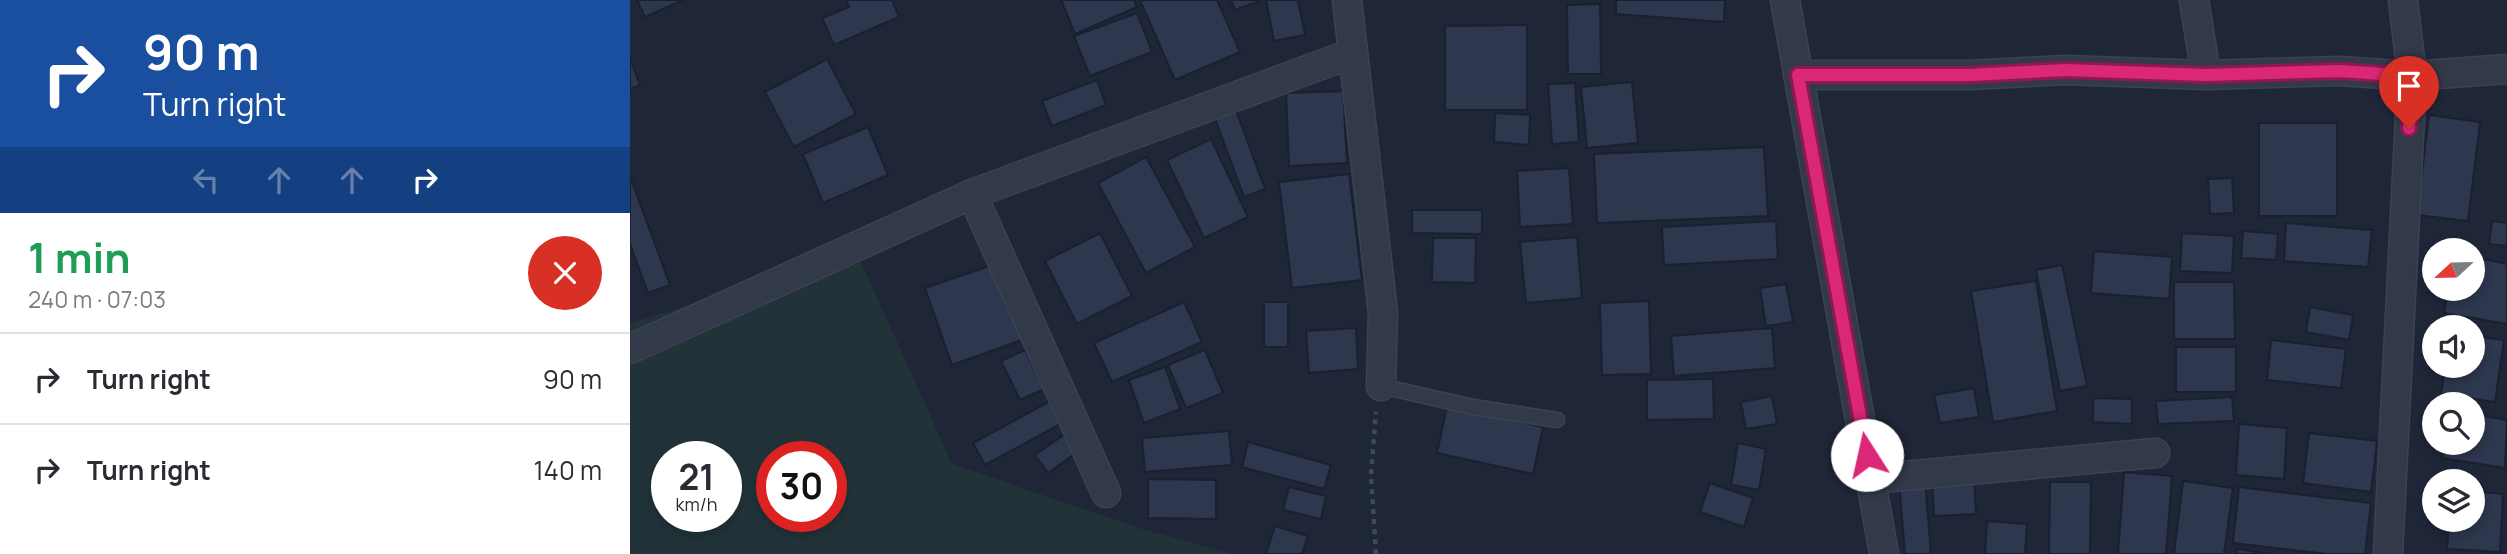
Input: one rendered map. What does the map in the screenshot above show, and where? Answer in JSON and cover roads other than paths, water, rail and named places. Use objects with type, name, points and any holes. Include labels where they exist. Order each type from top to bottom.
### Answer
[{"type":"street","points":[[1347,0],[1383,313],[1381,386]]},
{"type":"street","points":[[1785,0],[1884,554]]},
{"type":"street","points":[[2194,0],[2206,75]]},
{"type":"street","points":[[2388,554],[2412,76],[2403,0]]},
{"type":"street","points":[[630,349],[972,194],[1353,52]]},
{"type":"street","points":[[1798,75],[1970,75],[2065,70],[2206,75],[2340,71],[2412,76],[2507,69]]},
{"type":"street","points":[[972,194],[1106,493]]},
{"type":"street","points":[[1871,479],[2155,453]]},
{"type":"lane","points":[[1381,386],[1473,407],[1557,420]]}]
